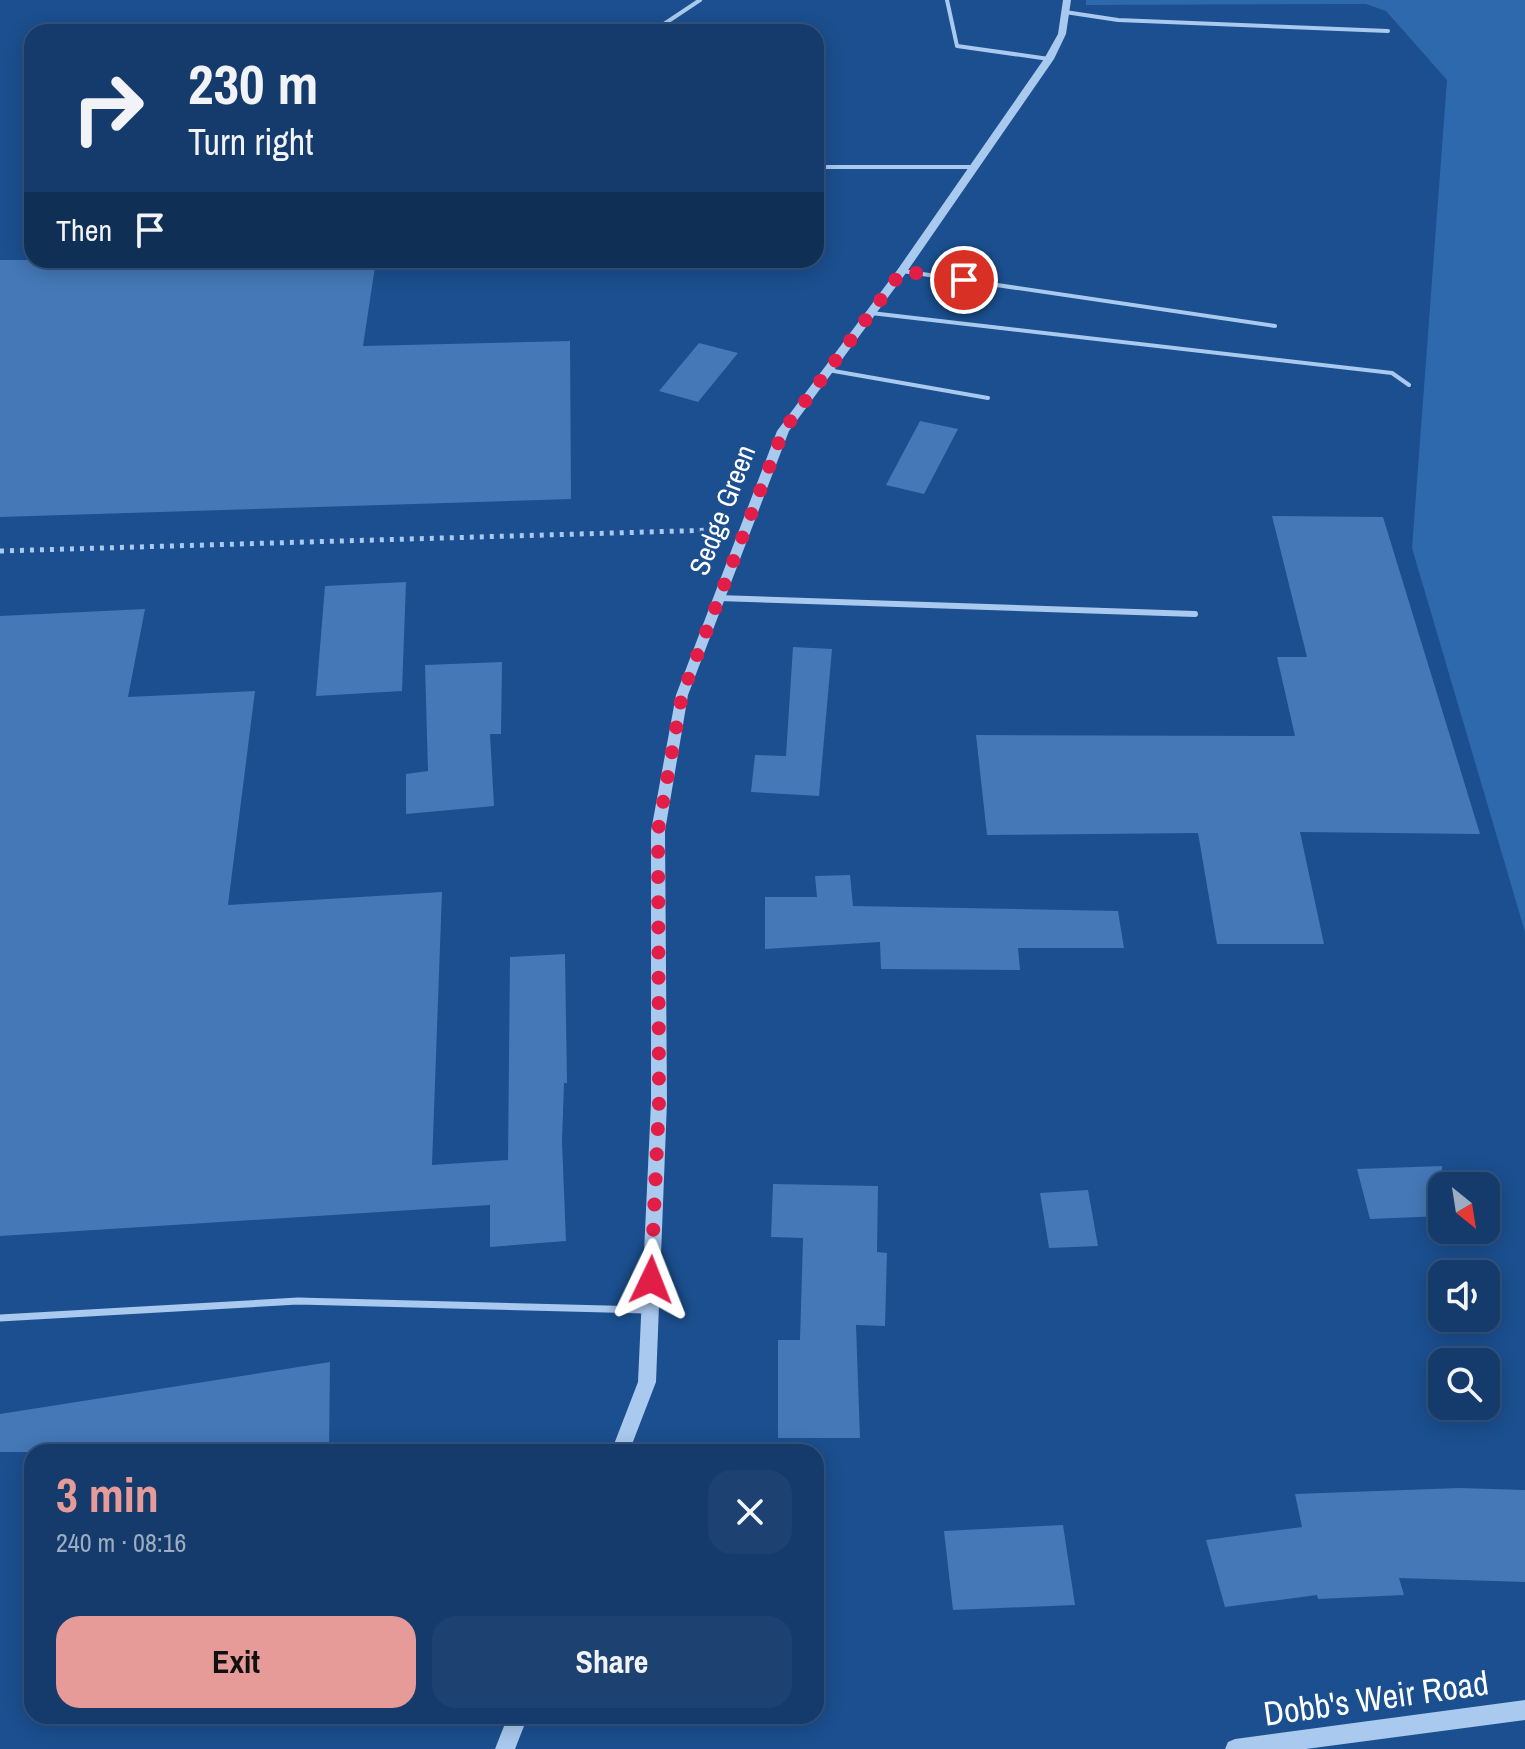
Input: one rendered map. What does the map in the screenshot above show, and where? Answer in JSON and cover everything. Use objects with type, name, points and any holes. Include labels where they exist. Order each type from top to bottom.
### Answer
[{"type":"street","name":"Sedge Green","points":[[623,1444],[647,1382],[659,1102],[658,831],[682,695],[783,431],[902,271],[1049,59],[1062,34],[1066,6]]},
{"type":"street","name":"Dobb's Weir Road","points":[[1235,1749],[1525,1710]]},
{"type":"street","points":[[505,1749],[515,1724]]},
{"type":"lane","points":[[664,24],[700,0]]},
{"type":"lane","points":[[947,0],[957,46],[1049,59]]},
{"type":"lane","points":[[1066,6],[1118,20],[1388,31]]},
{"type":"lane","points":[[824,167],[972,167]]},
{"type":"lane","points":[[902,271],[1275,326]]},
{"type":"lane","points":[[871,313],[1392,373],[1409,385]]},
{"type":"lane","points":[[828,370],[988,398]]},
{"type":"lane","points":[[718,598],[1195,614]]},
{"type":"lane","points":[[0,1318],[298,1301],[650,1310]]},
{"type":"path","points":[[0,551],[744,529]]},
{"type":"shaded area","points":[[1086,0],[1525,0],[1525,932],[1412,548],[1447,80],[1386,11],[1366,4],[1086,5]]},
{"type":"building","points":[[0,260],[24,260],[24,268],[375,268],[363,346],[570,341],[571,499],[0,517]]},
{"type":"building","points":[[699,343],[738,353],[698,402],[659,391]]},
{"type":"building","points":[[920,421],[958,429],[924,494],[886,485]]},
{"type":"building","points":[[1272,516],[1383,517],[1480,834],[1300,832],[1324,944],[1217,944],[1198,833],[987,835],[976,735],[1295,736],[1277,657],[1307,657]]},
{"type":"building","points":[[406,582],[402,691],[316,696],[325,586]]},
{"type":"building","points":[[145,609],[128,697],[255,691],[228,905],[442,892],[432,1165],[508,1160],[510,957],[565,954],[567,1083],[564,1083],[562,1142],[566,1241],[490,1247],[490,1205],[0,1236],[0,616]]},
{"type":"building","points":[[793,647],[832,649],[819,796],[751,792],[755,755],[786,756]]},
{"type":"building","points":[[502,662],[501,734],[490,734],[494,806],[406,814],[406,774],[428,771],[425,665]]},
{"type":"building","points":[[850,875],[853,906],[1118,911],[1124,948],[1018,948],[1020,970],[881,969],[880,942],[765,949],[765,897],[817,897],[815,876]]},
{"type":"building","points":[[1442,1166],[1442,1172],[1428,1172],[1428,1217],[1370,1219],[1357,1169]]},
{"type":"building","points":[[773,1184],[878,1186],[877,1252],[887,1253],[885,1326],[856,1325],[860,1438],[778,1438],[778,1340],[800,1340],[803,1238],[771,1237]]},
{"type":"building","points":[[1088,1190],[1098,1246],[1049,1248],[1040,1193]]},
{"type":"building","points":[[330,1362],[329,1444],[24,1444],[24,1452],[0,1452],[0,1414]]},
{"type":"building","points":[[1459,1488],[1525,1490],[1525,1582],[1399,1578],[1404,1595],[1318,1599],[1317,1595],[1225,1607],[1206,1540],[1302,1527],[1295,1494]]},
{"type":"building","points":[[1063,1525],[1075,1605],[953,1610],[944,1531]]},
{"type":"route","points":[[651,1280],[659,1102],[658,831],[682,695],[783,431],[902,271],[964,280]]}]
